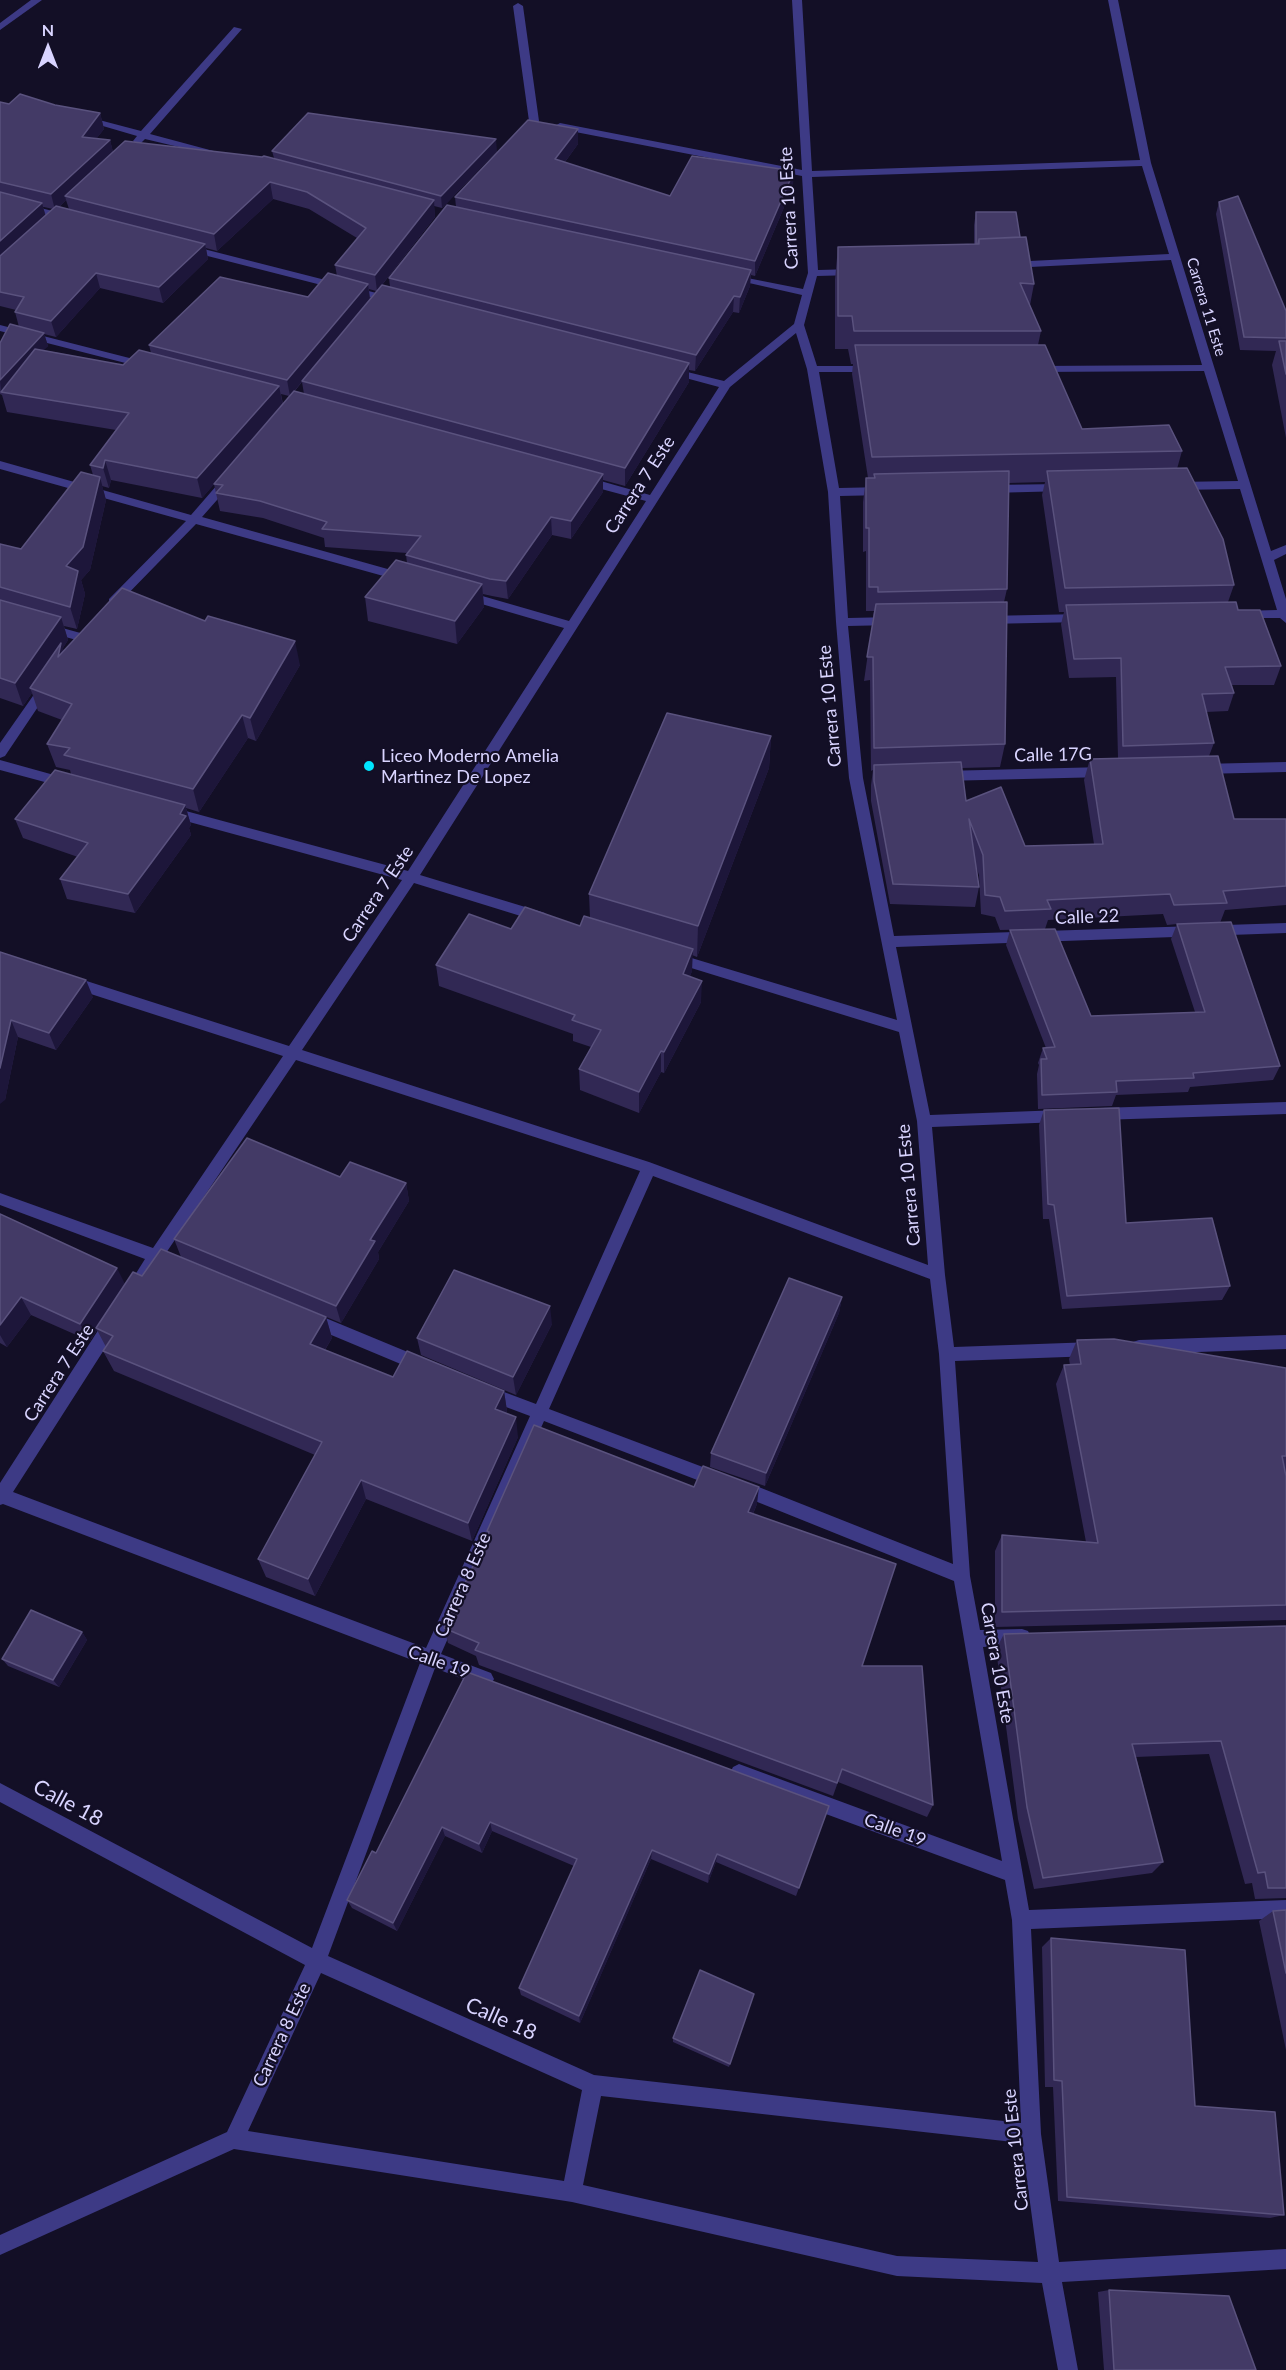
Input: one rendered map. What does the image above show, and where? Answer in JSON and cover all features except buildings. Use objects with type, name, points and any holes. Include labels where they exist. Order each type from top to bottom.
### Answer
[{"type":"street","points":[[0,27],[37,0]]},
{"type":"street","name":"Carrera 10 Este","points":[[797,0],[813,273],[800,325],[813,369],[834,492],[842,622],[862,778],[904,1028],[924,1121],[937,1275],[947,1354],[962,1576],[1021,1920],[1030,2134],[1050,2273],[1068,2370]]},
{"type":"street","name":"Carrera 11 Este","points":[[1113,0],[1146,163],[1285,617]]},
{"type":"street","points":[[518,6],[534,121]]},
{"type":"street","points":[[127,151],[144,135],[237,29]]},
{"type":"street","points":[[78,117],[225,157]]},
{"type":"street","points":[[534,121],[806,174],[1146,163]]},
{"type":"street","points":[[510,147],[534,121]]},
{"type":"street","points":[[0,201],[80,221]]},
{"type":"street","points":[[173,245],[404,303]]},
{"type":"street","points":[[999,265],[1175,258]]},
{"type":"street","points":[[813,273],[871,271]]},
{"type":"street","points":[[718,273],[809,293]]},
{"type":"street","name":"Carrera 7 Este","points":[[137,1286],[411,878],[726,385],[800,325]]},
{"type":"street","points":[[0,328],[158,368]]},
{"type":"street","points":[[657,367],[726,385]]},
{"type":"street","points":[[1017,369],[1209,368]]},
{"type":"street","points":[[813,369],[885,369]]},
{"type":"street","points":[[0,465],[412,580]]},
{"type":"street","points":[[105,612],[195,518],[233,474]]},
{"type":"street","points":[[572,477],[652,499]]},
{"type":"street","points":[[1163,487],[1245,485]]},
{"type":"street","points":[[975,490],[1069,488]]},
{"type":"street","points":[[834,492],[893,491]]},
{"type":"street","points":[[1267,558],[1286,549]]},
{"type":"street","points":[[458,593],[572,626]]},
{"type":"street","points":[[1225,615],[1285,617]]},
{"type":"street","points":[[974,620],[1093,618]]},
{"type":"street","points":[[842,622],[902,621]]},
{"type":"street","points":[[34,624],[80,638]]},
{"type":"street","points":[[0,753],[53,676]]},
{"type":"street","points":[[0,765],[80,787]]},
{"type":"street","points":[[1191,770],[1286,767]]},
{"type":"street","name":"Calle 17G","points":[[928,776],[1119,771]]},
{"type":"street","points":[[160,809],[411,878],[549,920]]},
{"type":"street","name":"Calle 22","points":[[889,942],[1286,928]]},
{"type":"street","points":[[664,955],[904,1028]]},
{"type":"street","points":[[56,977],[649,1168],[937,1275]]},
{"type":"street","points":[[924,1121],[1286,1108]]},
{"type":"street","name":"Carrera 8 Este","points":[[234,2139],[317,1961],[430,1659],[649,1168]]},
{"type":"street","points":[[0,1199],[178,1264]]},
{"type":"street","points":[[298,1314],[441,1373]]},
{"type":"street","name":"Carrera 7 Este","points":[[0,1496],[117,1316]]},
{"type":"street","points":[[947,1354],[1286,1342]]},
{"type":"street","points":[[474,1387],[539,1414],[795,1508],[962,1576]]},
{"type":"street","name":"Calle 19","points":[[0,1496],[497,1683]]},
{"type":"street","points":[[972,1639],[1042,1637]]},
{"type":"street","name":"Calle 19","points":[[722,1767],[1014,1875]]},
{"type":"street","name":"Calle 18","points":[[0,1792],[317,1961],[593,2085],[1030,2134]]},
{"type":"street","points":[[1021,1920],[1286,1909]]},
{"type":"street","points":[[572,2192],[593,2085]]},
{"type":"street","points":[[0,2245],[234,2139],[572,2192],[897,2266],[1050,2273],[1286,2259]]},
{"type":"place","name":"Liceo Moderno Amelia Martinez De Lopez","points":[[369,766]]}]
